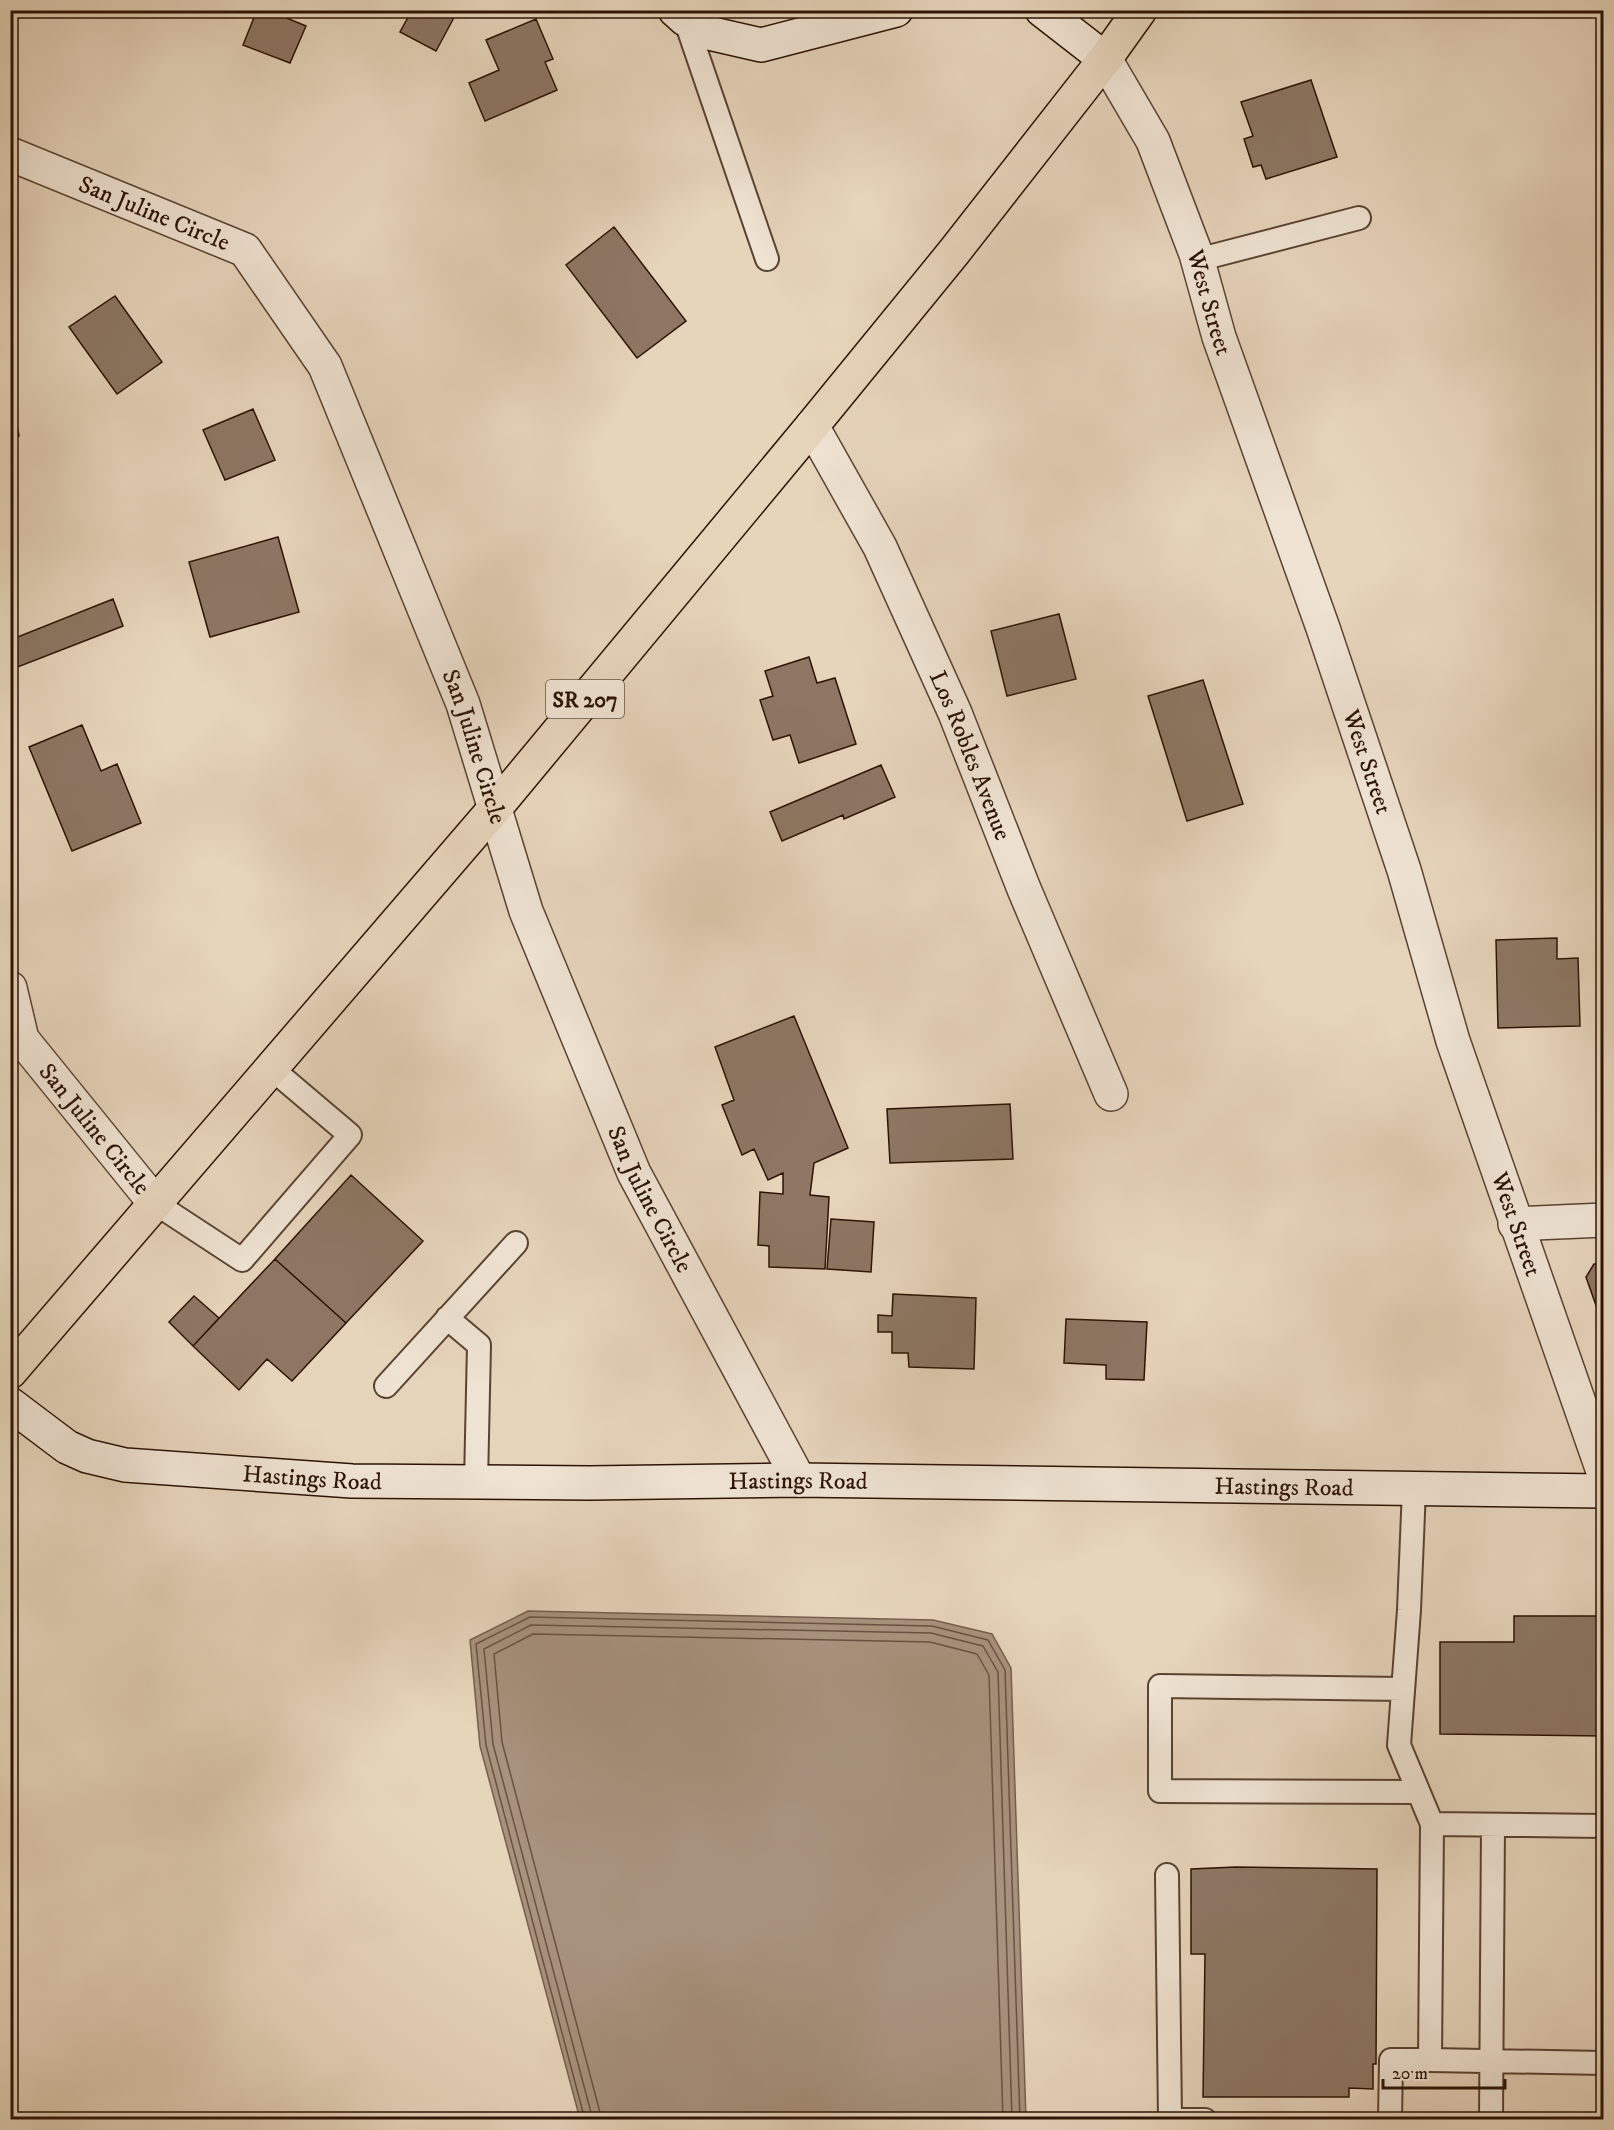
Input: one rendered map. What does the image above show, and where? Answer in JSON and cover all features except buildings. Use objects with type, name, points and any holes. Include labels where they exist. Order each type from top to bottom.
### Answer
[{"type":"highway","name":"SR 207","points":[[10,1372],[496,807],[954,252],[1105,59],[1140,10]]},
{"type":"street","points":[[680,15],[713,34],[761,45],[896,10]]},
{"type":"street","points":[[1042,10],[1105,59]]},
{"type":"street","name":"West Street","points":[[1105,59],[1153,141],[1197,260],[1219,337],[1323,628],[1404,870],[1453,1041],[1604,1474]]},
{"type":"street","name":"San Juline Circle","points":[[10,154],[244,250],[325,366],[463,704],[526,911],[634,1173],[799,1480]]},
{"type":"street","name":"Los Robles Avenue","points":[[812,426],[880,547],[950,703],[1024,889],[1111,1094]]},
{"type":"street","name":"San Juline Circle","points":[[10,988],[22,1039],[155,1203]]},
{"type":"street","points":[[1515,1224],[1604,1220]]},
{"type":"street","name":"Hastings Road","points":[[10,1404],[67,1447],[87,1456],[125,1465],[352,1481],[799,1480],[1604,1491]]},
{"type":"lane","points":[[680,15],[767,259]]},
{"type":"lane","points":[[1197,260],[1359,218]]},
{"type":"lane","points":[[155,1203],[242,1260],[350,1135],[271,1068]]},
{"type":"lane","points":[[386,1386],[516,1243]]},
{"type":"lane","points":[[447,1318],[479,1345],[476,1482]]},
{"type":"lane","points":[[1414,1489],[1398,1744],[1432,1824],[1430,2060]]},
{"type":"lane","points":[[1403,1689],[1160,1686],[1160,1791],[1418,1792]]},
{"type":"lane","points":[[1432,1824],[1604,1826]]},
{"type":"lane","points":[[1491,2120],[1493,1825]]},
{"type":"lane","points":[[1167,1875],[1170,2119],[1205,2120]]},
{"type":"lane","points":[[1390,2120],[1391,2060],[1604,2063]]},
{"type":"water","points":[[528,1611],[933,1620],[992,1634],[1011,1668],[1026,2119],[580,2119],[480,1746],[470,1640]]}]
